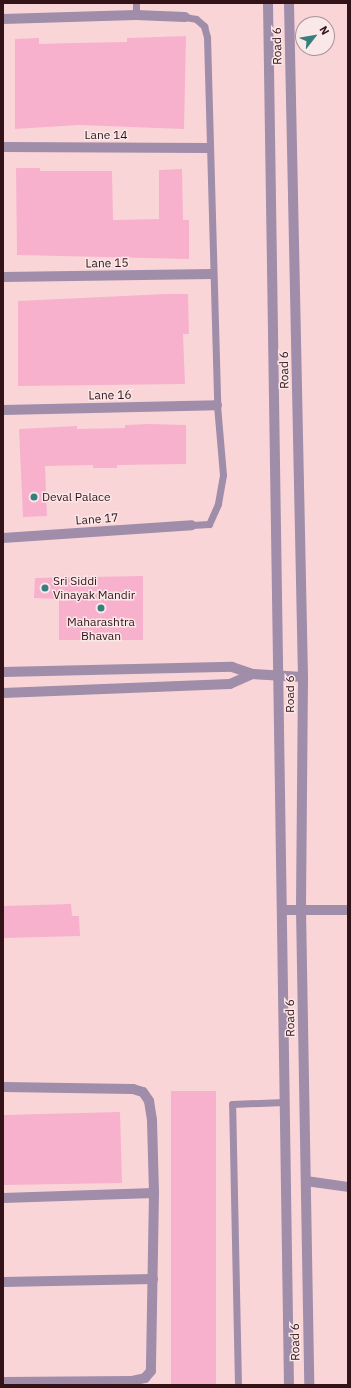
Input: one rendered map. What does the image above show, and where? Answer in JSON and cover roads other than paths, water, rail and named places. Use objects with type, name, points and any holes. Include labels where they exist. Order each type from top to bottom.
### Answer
[{"type":"street","name":"Road 6","points":[[268,3],[289,1385]]},
{"type":"street","name":"Road 6","points":[[289,3],[303,677],[302,909],[309,1385]]},
{"type":"street","points":[[3,19],[136,15],[185,17]]},
{"type":"street","name":"Lane 14","points":[[3,147],[209,148]]},
{"type":"street","name":"Lane 15","points":[[3,277],[212,274]]},
{"type":"street","name":"Lane 16","points":[[3,410],[217,406]]},
{"type":"street","name":"Lane 17","points":[[3,538],[192,525]]},
{"type":"street","points":[[3,672],[232,667],[252,674],[303,677]]},
{"type":"street","points":[[3,693],[230,684],[252,674]]},
{"type":"street","points":[[282,910],[348,910]]},
{"type":"street","points":[[3,1087],[133,1089],[143,1092],[149,1101],[152,1121],[154,1193],[151,1371],[144,1378],[132,1381],[3,1382]]},
{"type":"street","points":[[306,1181],[348,1187]]},
{"type":"street","points":[[3,1198],[154,1193]]},
{"type":"street","points":[[3,1282],[153,1279]]},
{"type":"lane","points":[[136,3],[136,15]]},
{"type":"lane","points":[[185,17],[196,19],[204,26],[207,36],[212,274],[217,406],[223,475],[218,504],[209,524],[192,525]]},
{"type":"lane","points":[[238,1385],[232,1104],[284,1102]]},
{"type":"place","name":"Deval Palace","points":[[34,497]]},
{"type":"place","name":"Sri Siddi Vinayak Mandir","points":[[45,588]]},
{"type":"place","name":"Maharashtra Bhavan","points":[[101,608]]}]
